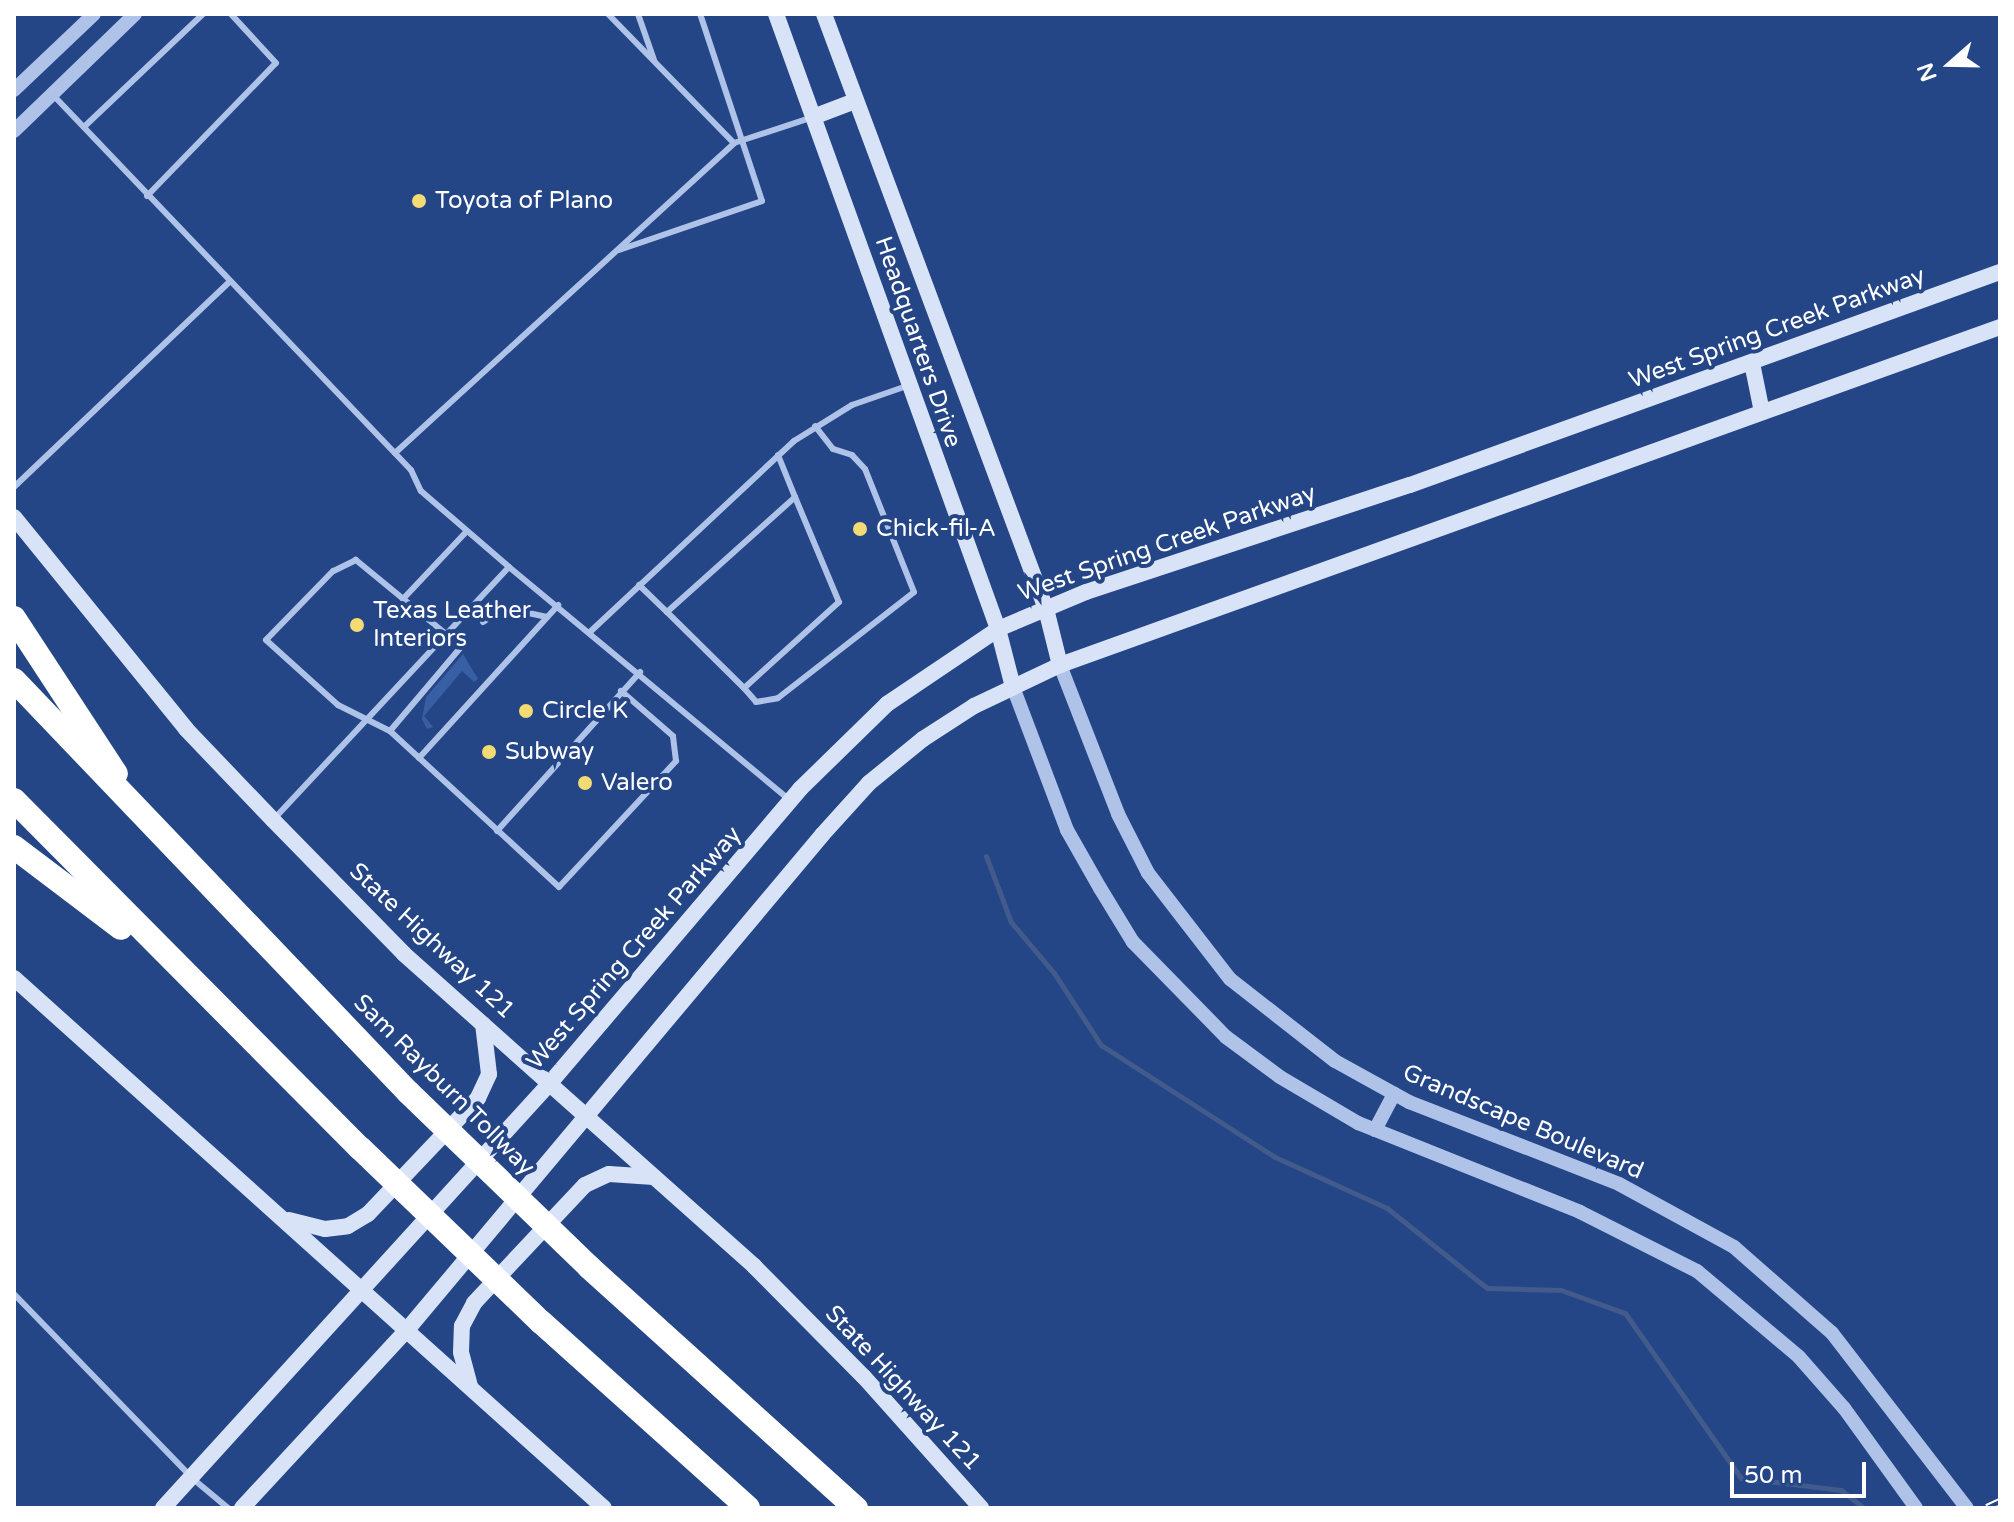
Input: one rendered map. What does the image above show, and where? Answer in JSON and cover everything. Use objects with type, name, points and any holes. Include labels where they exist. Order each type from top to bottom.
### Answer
[{"type":"highway","points":[[14,618],[147,824]]},
{"type":"highway","name":"Sam Rayburn Tollway","points":[[14,680],[147,824],[408,1092],[589,1267],[856,1508]]},
{"type":"highway","points":[[14,800],[179,972],[360,1148],[541,1322],[748,1508]]},
{"type":"highway","points":[[14,847],[179,972]]},
{"type":"main road","name":"Headquarters Drive","points":[[776,14],[907,386],[998,629],[1013,687]]},
{"type":"main road","name":"Headquarters Drive","points":[[824,14],[1046,609],[1060,665]]},
{"type":"main road","points":[[813,117],[855,101]]},
{"type":"main road","name":"West Spring Creek Parkway","points":[[163,1508],[550,1083],[791,801],[887,704],[998,629],[1046,609],[1752,363],[2000,272]]},
{"type":"main road","points":[[242,1508],[406,1331],[869,783],[923,739],[1013,687],[1060,665],[2000,327]]},
{"type":"main road","points":[[1752,363],[1762,412]]},
{"type":"main road","name":"State Highway 121","points":[[14,517],[186,729],[273,820],[404,954],[656,1177],[864,1377],[981,1508]]},
{"type":"main road","points":[[14,978],[288,1220],[406,1331],[604,1508]]},
{"type":"main road","points":[[288,1220],[325,1229],[348,1226],[368,1214],[478,1098],[489,1074],[483,1024]]},
{"type":"main road","points":[[470,1386],[461,1352],[462,1326],[474,1303],[585,1185],[609,1174],[656,1177]]},
{"type":"street","points":[[14,90],[94,14]]},
{"type":"street","points":[[14,131],[135,14]]},
{"type":"street","points":[[32,73],[53,94]]},
{"type":"street","name":"Grandscape Boulevard","points":[[1060,665],[1118,814],[1148,873],[1230,979],[1280,1023],[1394,1094],[1619,1184],[1734,1247],[1832,1333],[1967,1508]]},
{"type":"street","points":[[1013,687],[1067,830],[1133,942],[1226,1037],[1280,1077],[1375,1130],[1580,1212],[1697,1271],[1799,1357],[1916,1508]]},
{"type":"street","points":[[1375,1130],[1394,1094]]},
{"type":"lane","points":[[85,126],[203,14]]},
{"type":"lane","points":[[147,196],[276,63],[231,14]]},
{"type":"lane","points":[[608,14],[734,143]]},
{"type":"lane","points":[[638,14],[656,63]]},
{"type":"lane","points":[[616,252],[762,201],[700,14]]},
{"type":"lane","points":[[53,94],[395,453],[421,491],[791,801]]},
{"type":"lane","points":[[395,453],[734,143],[813,117]]},
{"type":"lane","points":[[14,487],[230,281]]},
{"type":"lane","points":[[591,631],[778,455],[815,426],[852,405],[907,386]]},
{"type":"lane","points":[[639,585],[756,702],[778,698],[914,592],[865,469],[852,455],[833,449],[815,426]]},
{"type":"lane","points":[[744,688],[839,602],[778,455]]},
{"type":"lane","points":[[667,612],[795,497]]},
{"type":"lane","points":[[403,599],[467,531]]},
{"type":"lane","points":[[446,634],[356,560],[346,561],[266,640],[338,705],[390,731],[559,887],[676,761],[673,736],[621,691]]},
{"type":"lane","points":[[273,820],[370,720],[509,567]]},
{"type":"lane","points":[[419,758],[558,605]]},
{"type":"lane","points":[[483,622],[505,608],[547,617]]},
{"type":"lane","points":[[390,731],[461,647]]},
{"type":"lane","points":[[497,831],[640,672]]},
{"type":"lane","points":[[14,1294],[192,1478],[228,1508]]},
{"type":"shaded area","points":[[463,654],[478,679],[474,682],[462,671],[424,716],[433,727],[427,729],[422,719],[426,697]]},
{"type":"waterway","points":[[986,856],[1011,922],[1054,973],[1101,1045],[1275,1157],[1387,1208],[1487,1288],[1561,1290],[1625,1313],[1741,1478],[1841,1490],[1864,1508]]},
{"type":"railway","points":[[1987,1508],[2000,1502]]},
{"type":"place","name":"Toyota of Plano","points":[[419,201]]},
{"type":"place","name":"Chick-fil-A","points":[[860,529]]},
{"type":"place","name":"Texas Leather Interiors","points":[[357,625]]},
{"type":"place","name":"Circle K","points":[[526,711]]},
{"type":"place","name":"Subway","points":[[489,752]]},
{"type":"place","name":"Valero","points":[[585,783]]}]
